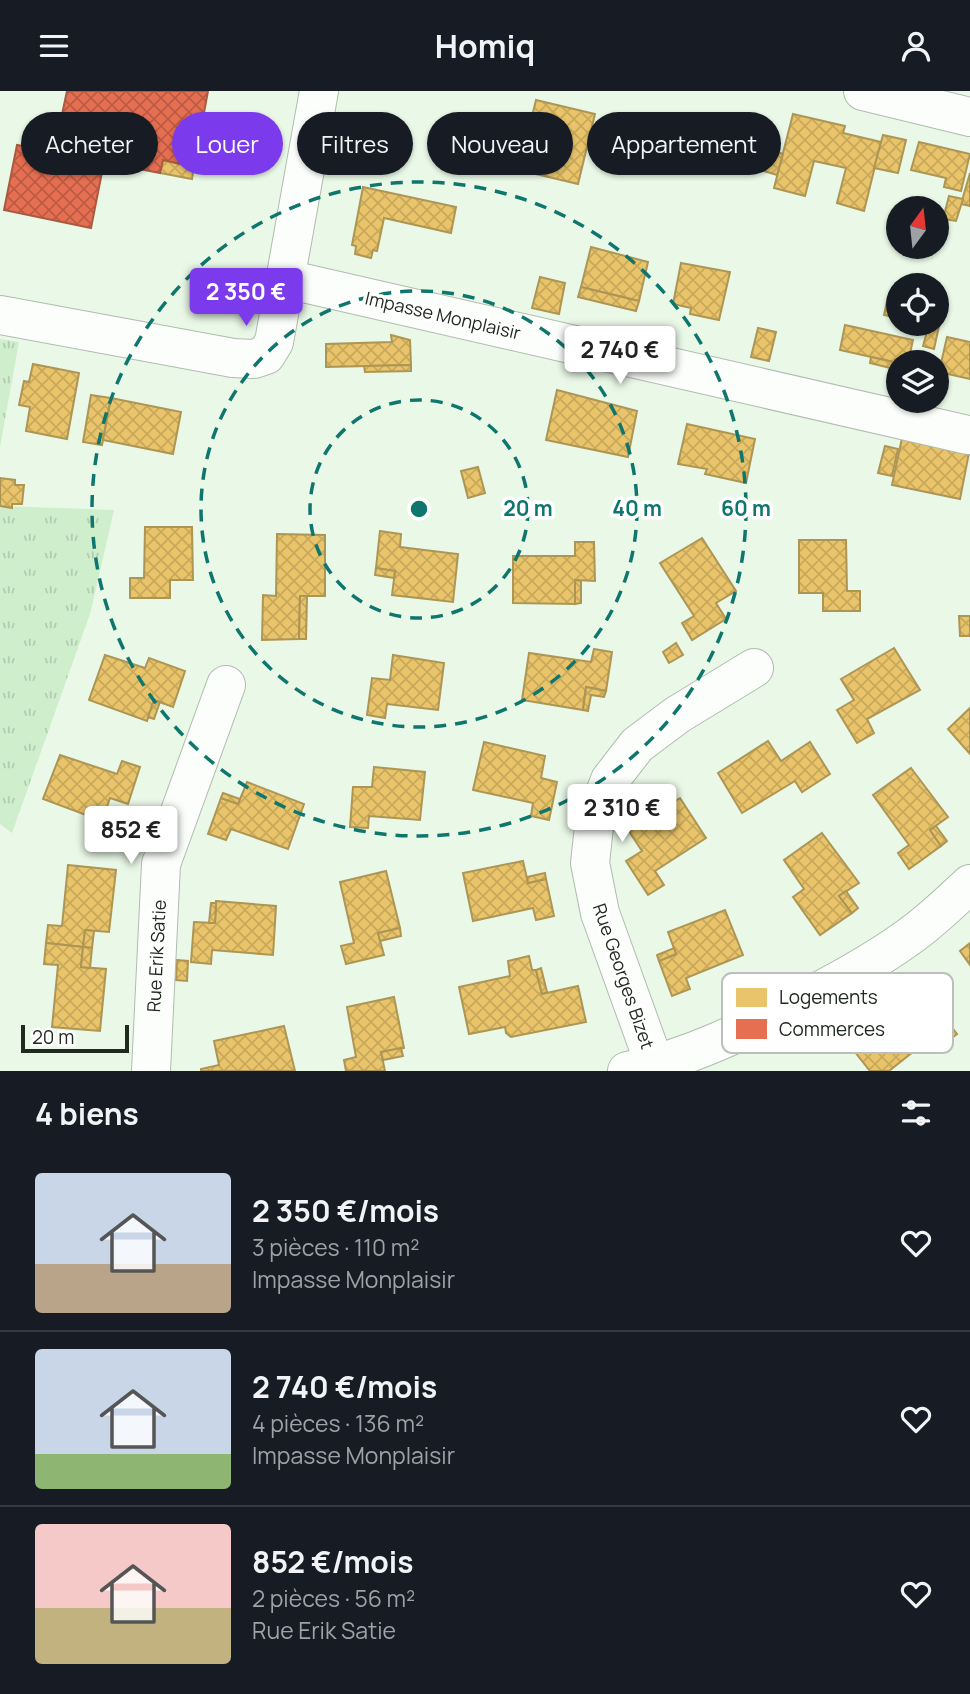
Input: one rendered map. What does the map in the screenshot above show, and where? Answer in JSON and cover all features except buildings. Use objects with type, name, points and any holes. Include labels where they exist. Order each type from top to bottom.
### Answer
[{"type":"street","points":[[0,315],[233,358],[254,359],[266,355],[274,342],[319,91]]},
{"type":"street","points":[[863,91],[970,117]]},
{"type":"street","name":"Impasse Monplaisir","points":[[286,279],[968,435]]},
{"type":"street","name":"Rue Georges Bizet","points":[[646,1069],[600,913],[590,863],[595,818],[610,780],[637,745],[677,715],[754,668]]},
{"type":"street","name":"Rue Erik Satie","points":[[151,1071],[160,864],[226,685]]},
{"type":"street","points":[[852,973],[918,930],[970,884]]},
{"type":"street","points":[[646,1069],[722,1039]]},
{"type":"green space","points":[[0,339],[19,342],[0,447]]},
{"type":"green space","points":[[0,506],[114,510],[90,614],[12,833],[0,824]]}]
